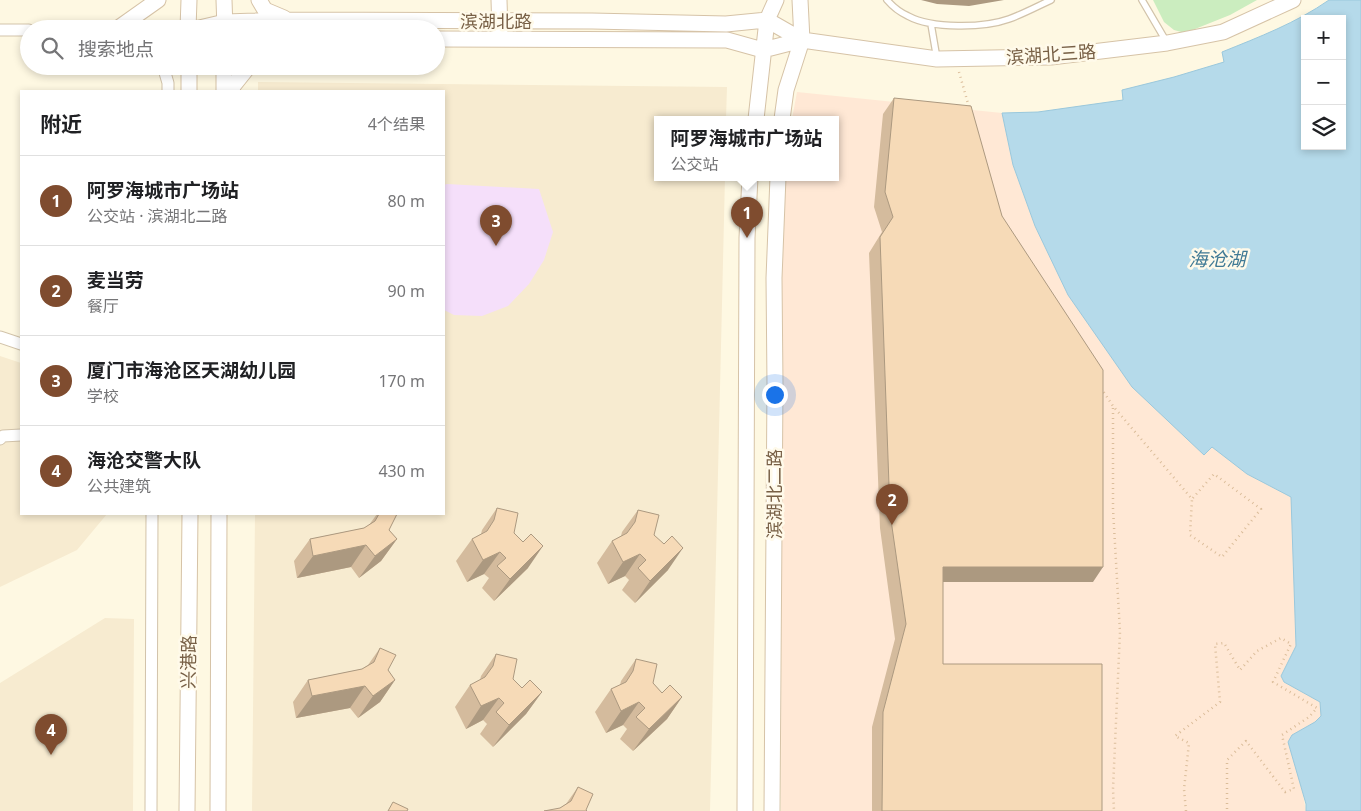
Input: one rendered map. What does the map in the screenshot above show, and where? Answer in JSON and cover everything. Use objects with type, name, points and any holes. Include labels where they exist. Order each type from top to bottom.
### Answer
[{"type":"street","points":[[130,20],[158,0]]},
{"type":"street","points":[[188,20],[189,0]]},
{"type":"street","points":[[224,0],[225,20]]},
{"type":"street","points":[[259,0],[265,10],[288,20]]},
{"type":"street","points":[[499,0],[500,39]]},
{"type":"street","points":[[756,116],[767,20],[776,0]]},
{"type":"street","points":[[782,116],[786,90],[802,40],[800,0]]},
{"type":"street","name":"滨湖北三路","points":[[802,40],[937,59],[1050,57],[1167,43],[1223,32],[1292,0]]},
{"type":"street","name":"滨湖北路","points":[[288,20],[499,20],[726,24],[767,20]]},
{"type":"street","points":[[767,20],[802,40]]},
{"type":"street","points":[[0,30],[20,30]]},
{"type":"street","name":"滨湖北路","points":[[445,39],[727,40],[763,50],[802,40]]},
{"type":"street","points":[[166,75],[168,90]]},
{"type":"street","points":[[189,75],[189,90]]},
{"type":"street","points":[[224,75],[224,90]]},
{"type":"street","points":[[232,90],[242,75]]},
{"type":"street","name":"滨湖北二路","points":[[745,811],[747,238],[750,181]]},
{"type":"street","name":"滨湖北二路","points":[[772,811],[774,278],[778,181]]},
{"type":"street","points":[[0,337],[20,344]]},
{"type":"street","points":[[0,439],[3,436],[20,435]]},
{"type":"street","points":[[151,811],[152,515]]},
{"type":"street","name":"兴港路","points":[[187,811],[190,515]]},
{"type":"street","name":"兴港路","points":[[218,811],[219,515]]},
{"type":"lane","points":[[887,0],[893,8],[909,17],[931,24],[972,26],[1008,19],[1051,0]]},
{"type":"lane","points":[[1142,0],[1167,43]]},
{"type":"lane","points":[[931,24],[937,59]]},
{"type":"path","points":[[955,58],[971,113]]},
{"type":"path","points":[[1097,382],[1113,406],[1192,499],[1190,535],[1222,557],[1261,509],[1214,474],[1192,499]]},
{"type":"path","points":[[1113,406],[1113,509],[1120,632],[1113,789],[1114,811]]},
{"type":"path","points":[[1186,811],[1184,789],[1189,743],[1175,736],[1220,702],[1215,644],[1224,643],[1240,670],[1258,651],[1281,638],[1292,644],[1273,682],[1317,708],[1309,717],[1282,736],[1294,789],[1285,792],[1246,741],[1227,760],[1227,811]]},
{"type":"shaded area","points":[[258,82],[727,87],[726,116],[654,116],[654,181],[725,181],[710,811],[252,811],[255,515],[445,515],[445,90],[258,90]]},
{"type":"shaded area","points":[[797,92],[1002,113],[1013,165],[1035,226],[1204,454],[1211,446],[1247,474],[1292,497],[1296,646],[1281,676],[1284,682],[1320,702],[1322,716],[1292,735],[1306,811],[781,811],[782,191],[783,181],[839,181],[839,116],[793,116]]},
{"type":"shaded area","points":[[445,185],[539,189],[553,232],[544,260],[529,284],[508,306],[482,316],[454,315],[445,310]]},
{"type":"shaded area","points":[[0,356],[20,363],[20,515],[106,515],[77,550],[0,587]]},
{"type":"shaded area","points":[[105,618],[134,619],[133,811],[0,811],[0,683]]},
{"type":"green space","points":[[1153,0],[1257,0],[1230,15],[1185,33],[1174,30],[1164,22]]},
{"type":"water","name":"海沧湖","points":[[1329,0],[1361,0],[1361,811],[1306,811],[1306,804],[1288,742],[1292,735],[1315,722],[1321,716],[1320,702],[1284,682],[1281,676],[1296,646],[1291,497],[1247,474],[1212,447],[1204,455],[1132,387],[1068,295],[1035,226],[1013,165],[1002,113],[1038,112],[1123,100],[1122,90],[1224,62],[1222,52],[1301,17],[1301,150],[1346,150],[1346,15],[1306,15]]},
{"type":"building","points":[[894,98],[971,106],[1002,216],[1103,370],[1103,567],[943,567],[943,664],[1102,664],[1102,811],[882,811],[883,712],[906,624],[890,513],[880,237],[893,217],[885,192]]},
{"type":"building","points":[[497,508],[518,513],[514,533],[523,542],[531,534],[543,546],[510,579],[497,566],[506,558],[500,552],[483,560],[472,539],[487,531],[494,520]]},
{"type":"building","points":[[638,510],[659,515],[654,535],[664,544],[672,536],[683,548],[650,581],[638,568],[646,560],[640,554],[623,562],[612,541],[627,533],[635,522]]},
{"type":"building","points":[[378,515],[396,515],[389,530],[397,539],[375,556],[366,545],[313,556],[310,539],[364,528],[375,521]]},
{"type":"building","points":[[380,648],[396,655],[388,670],[395,680],[373,696],[365,686],[312,696],[308,680],[362,669],[374,662]]},
{"type":"building","points":[[496,654],[517,659],[513,679],[522,688],[530,680],[542,692],[509,725],[496,712],[504,703],[499,698],[481,706],[470,685],[485,677],[493,666]]},
{"type":"building","points":[[636,659],[657,664],[653,683],[662,693],[670,685],[682,697],[649,729],[636,717],[645,708],[639,702],[621,711],[611,689],[626,682],[633,671]]},
{"type":"building","points":[[578,787],[593,794],[587,811],[544,811],[560,808],[571,801]]},
{"type":"building","points":[[393,802],[408,809],[407,811],[388,811]]},
{"type":"place","name":"阿罗海城市广场站","points":[[747,238]]},
{"type":"place","name":"厦门市海沧区天湖幼儿园","points":[[496,246]]},
{"type":"place","name":"麦当劳","points":[[892,525]]},
{"type":"place","name":"海沧交警大队","points":[[51,755]]}]
